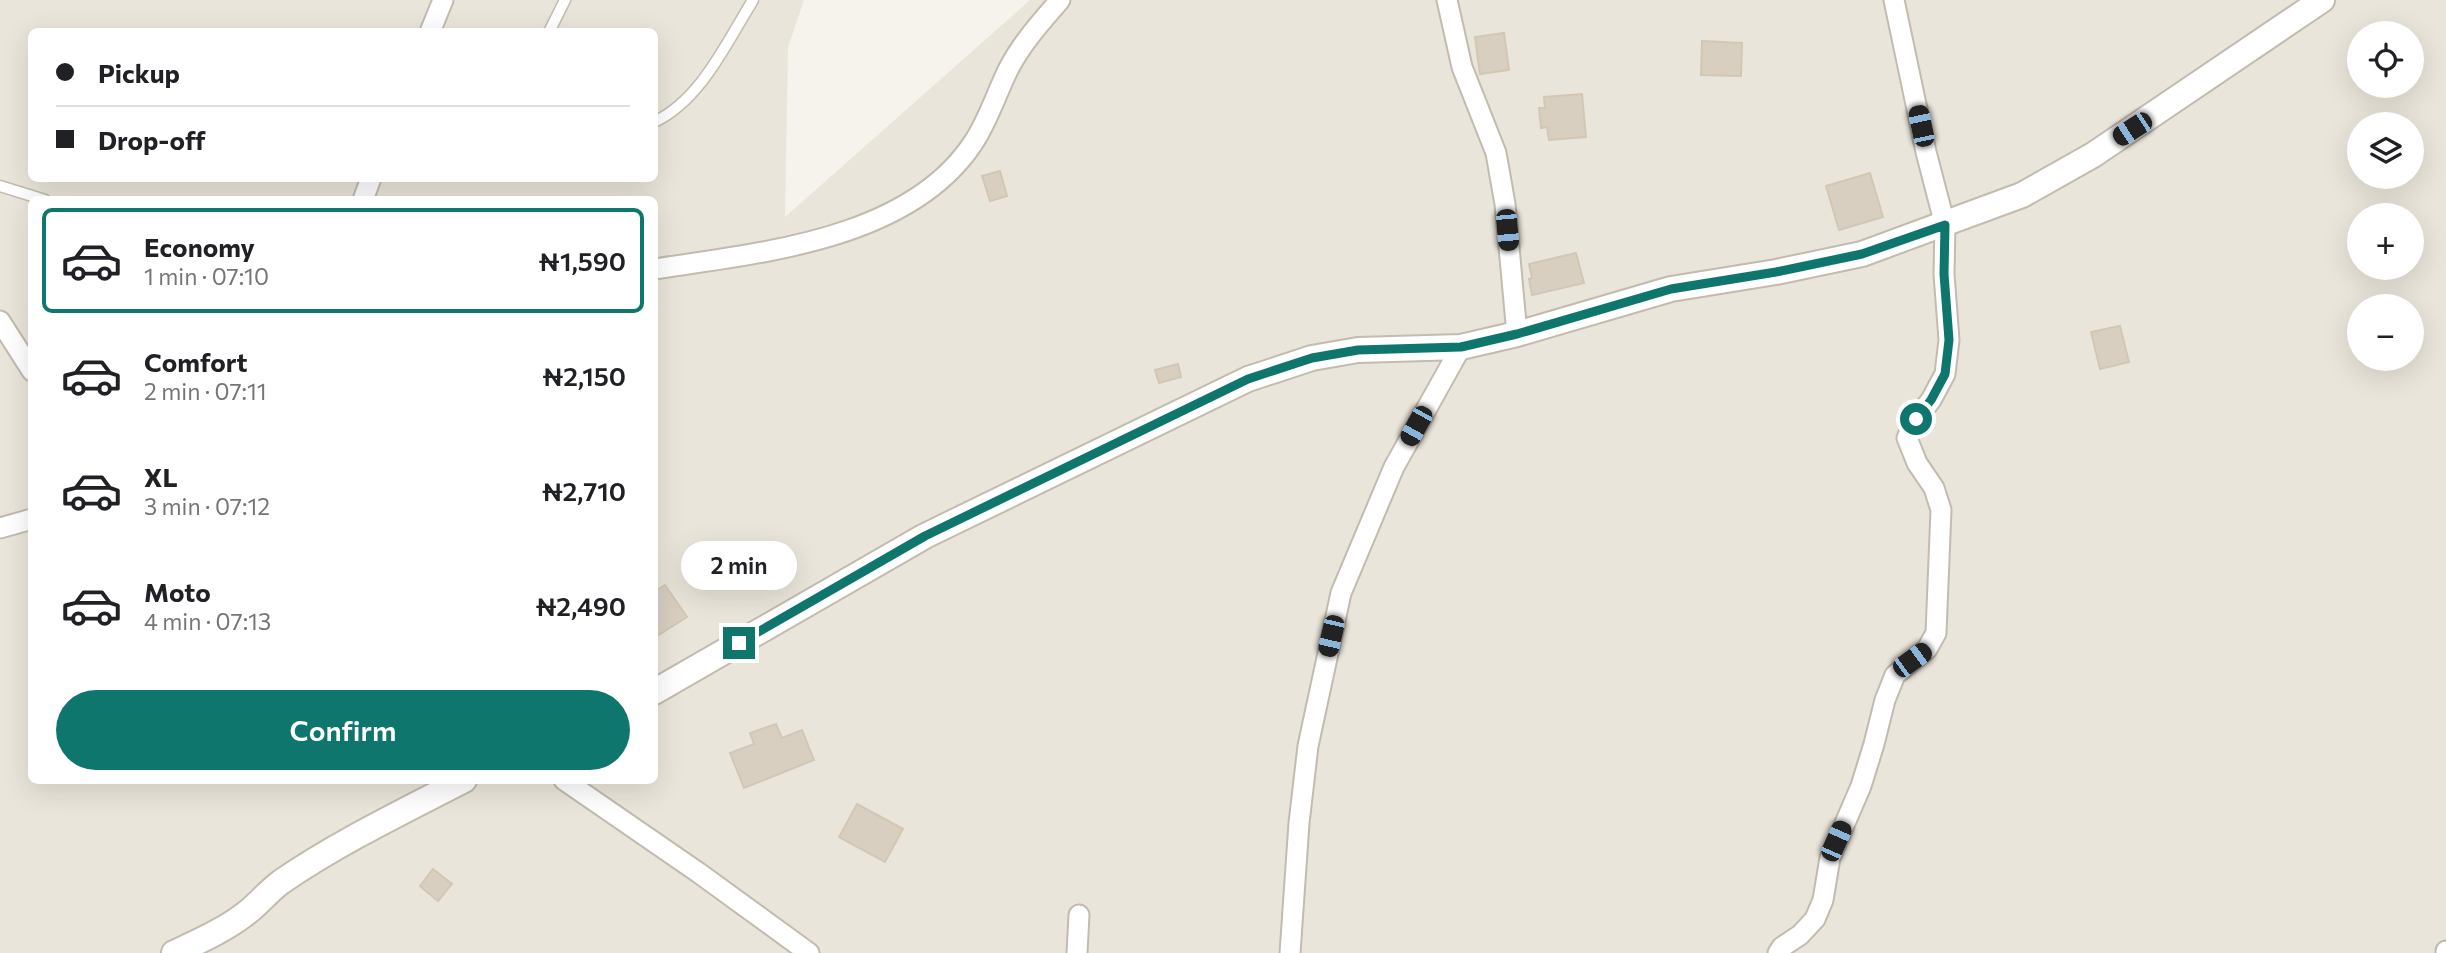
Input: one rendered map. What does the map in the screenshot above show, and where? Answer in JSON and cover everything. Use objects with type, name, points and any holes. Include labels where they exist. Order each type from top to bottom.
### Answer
[{"type":"street","points":[[432,28],[443,0]]},
{"type":"street","points":[[658,268],[758,255],[816,241],[899,209],[929,190],[953,170],[975,141],[1008,70],[1023,45],[1060,0]]},
{"type":"street","points":[[1447,0],[1462,67],[1496,153],[1505,204],[1517,334]]},
{"type":"street","points":[[1778,953],[1815,919],[1823,900],[1830,858],[1861,786],[1885,700],[1895,675],[1927,649],[1936,633],[1941,510],[1934,488],[1917,463],[1908,438],[1916,419],[1931,400],[1945,374],[1949,340],[1944,274],[1945,225],[1926,152],[1894,0]]},
{"type":"street","points":[[658,690],[925,536],[1248,379],[1312,358],[1358,350],[1461,347],[1517,334],[1671,289],[1776,272],[1862,254],[2022,195],[2093,155],[2322,0]]},
{"type":"street","points":[[0,321],[28,364]]},
{"type":"street","points":[[1290,953],[1299,823],[1308,746],[1341,593],[1394,467],[1461,347]]},
{"type":"street","points":[[0,528],[28,520]]},
{"type":"street","points":[[174,953],[209,937],[249,911],[279,884],[314,862],[456,784]]},
{"type":"street","points":[[570,784],[809,953]]},
{"type":"street","points":[[1077,953],[1079,915]]},
{"type":"lane","points":[[551,28],[565,0]]},
{"type":"lane","points":[[658,120],[667,116],[686,99],[711,68],[754,0]]},
{"type":"lane","points":[[0,186],[32,196]]},
{"type":"shaded area","points":[[0,0],[804,0],[788,47],[785,217],[1030,0],[2446,0],[2446,953],[0,953]]},
{"type":"building","points":[[1504,33],[1509,70],[1480,74],[1475,37]]},
{"type":"building","points":[[1702,41],[1742,43],[1741,76],[1701,75]]},
{"type":"building","points":[[1582,94],[1586,137],[1549,140],[1547,127],[1541,128],[1539,108],[1545,108],[1544,97]]},
{"type":"building","points":[[1000,171],[1007,196],[990,201],[982,176]]},
{"type":"building","points":[[1870,173],[1883,217],[1839,230],[1826,186]]},
{"type":"building","points":[[1576,253],[1584,283],[1532,295],[1529,264]]},
{"type":"building","points":[[2120,326],[2129,362],[2100,369],[2091,332]]},
{"type":"building","points":[[1178,364],[1181,377],[1159,383],[1155,370]]},
{"type":"building","points":[[665,585],[687,617],[658,635],[658,589]]},
{"type":"building","points":[[776,724],[782,738],[802,730],[814,760],[744,788],[730,753],[754,744],[750,733]]},
{"type":"building","points":[[857,804],[903,829],[885,862],[839,837]]},
{"type":"building","points":[[433,869],[452,884],[438,901],[420,886]]},
{"type":"route","points":[[739,643],[925,536],[1248,379],[1312,358],[1358,350],[1461,347],[1517,334],[1671,289],[1776,272],[1862,254],[1945,225],[1944,274],[1949,340],[1945,374],[1931,400],[1916,419]]}]
